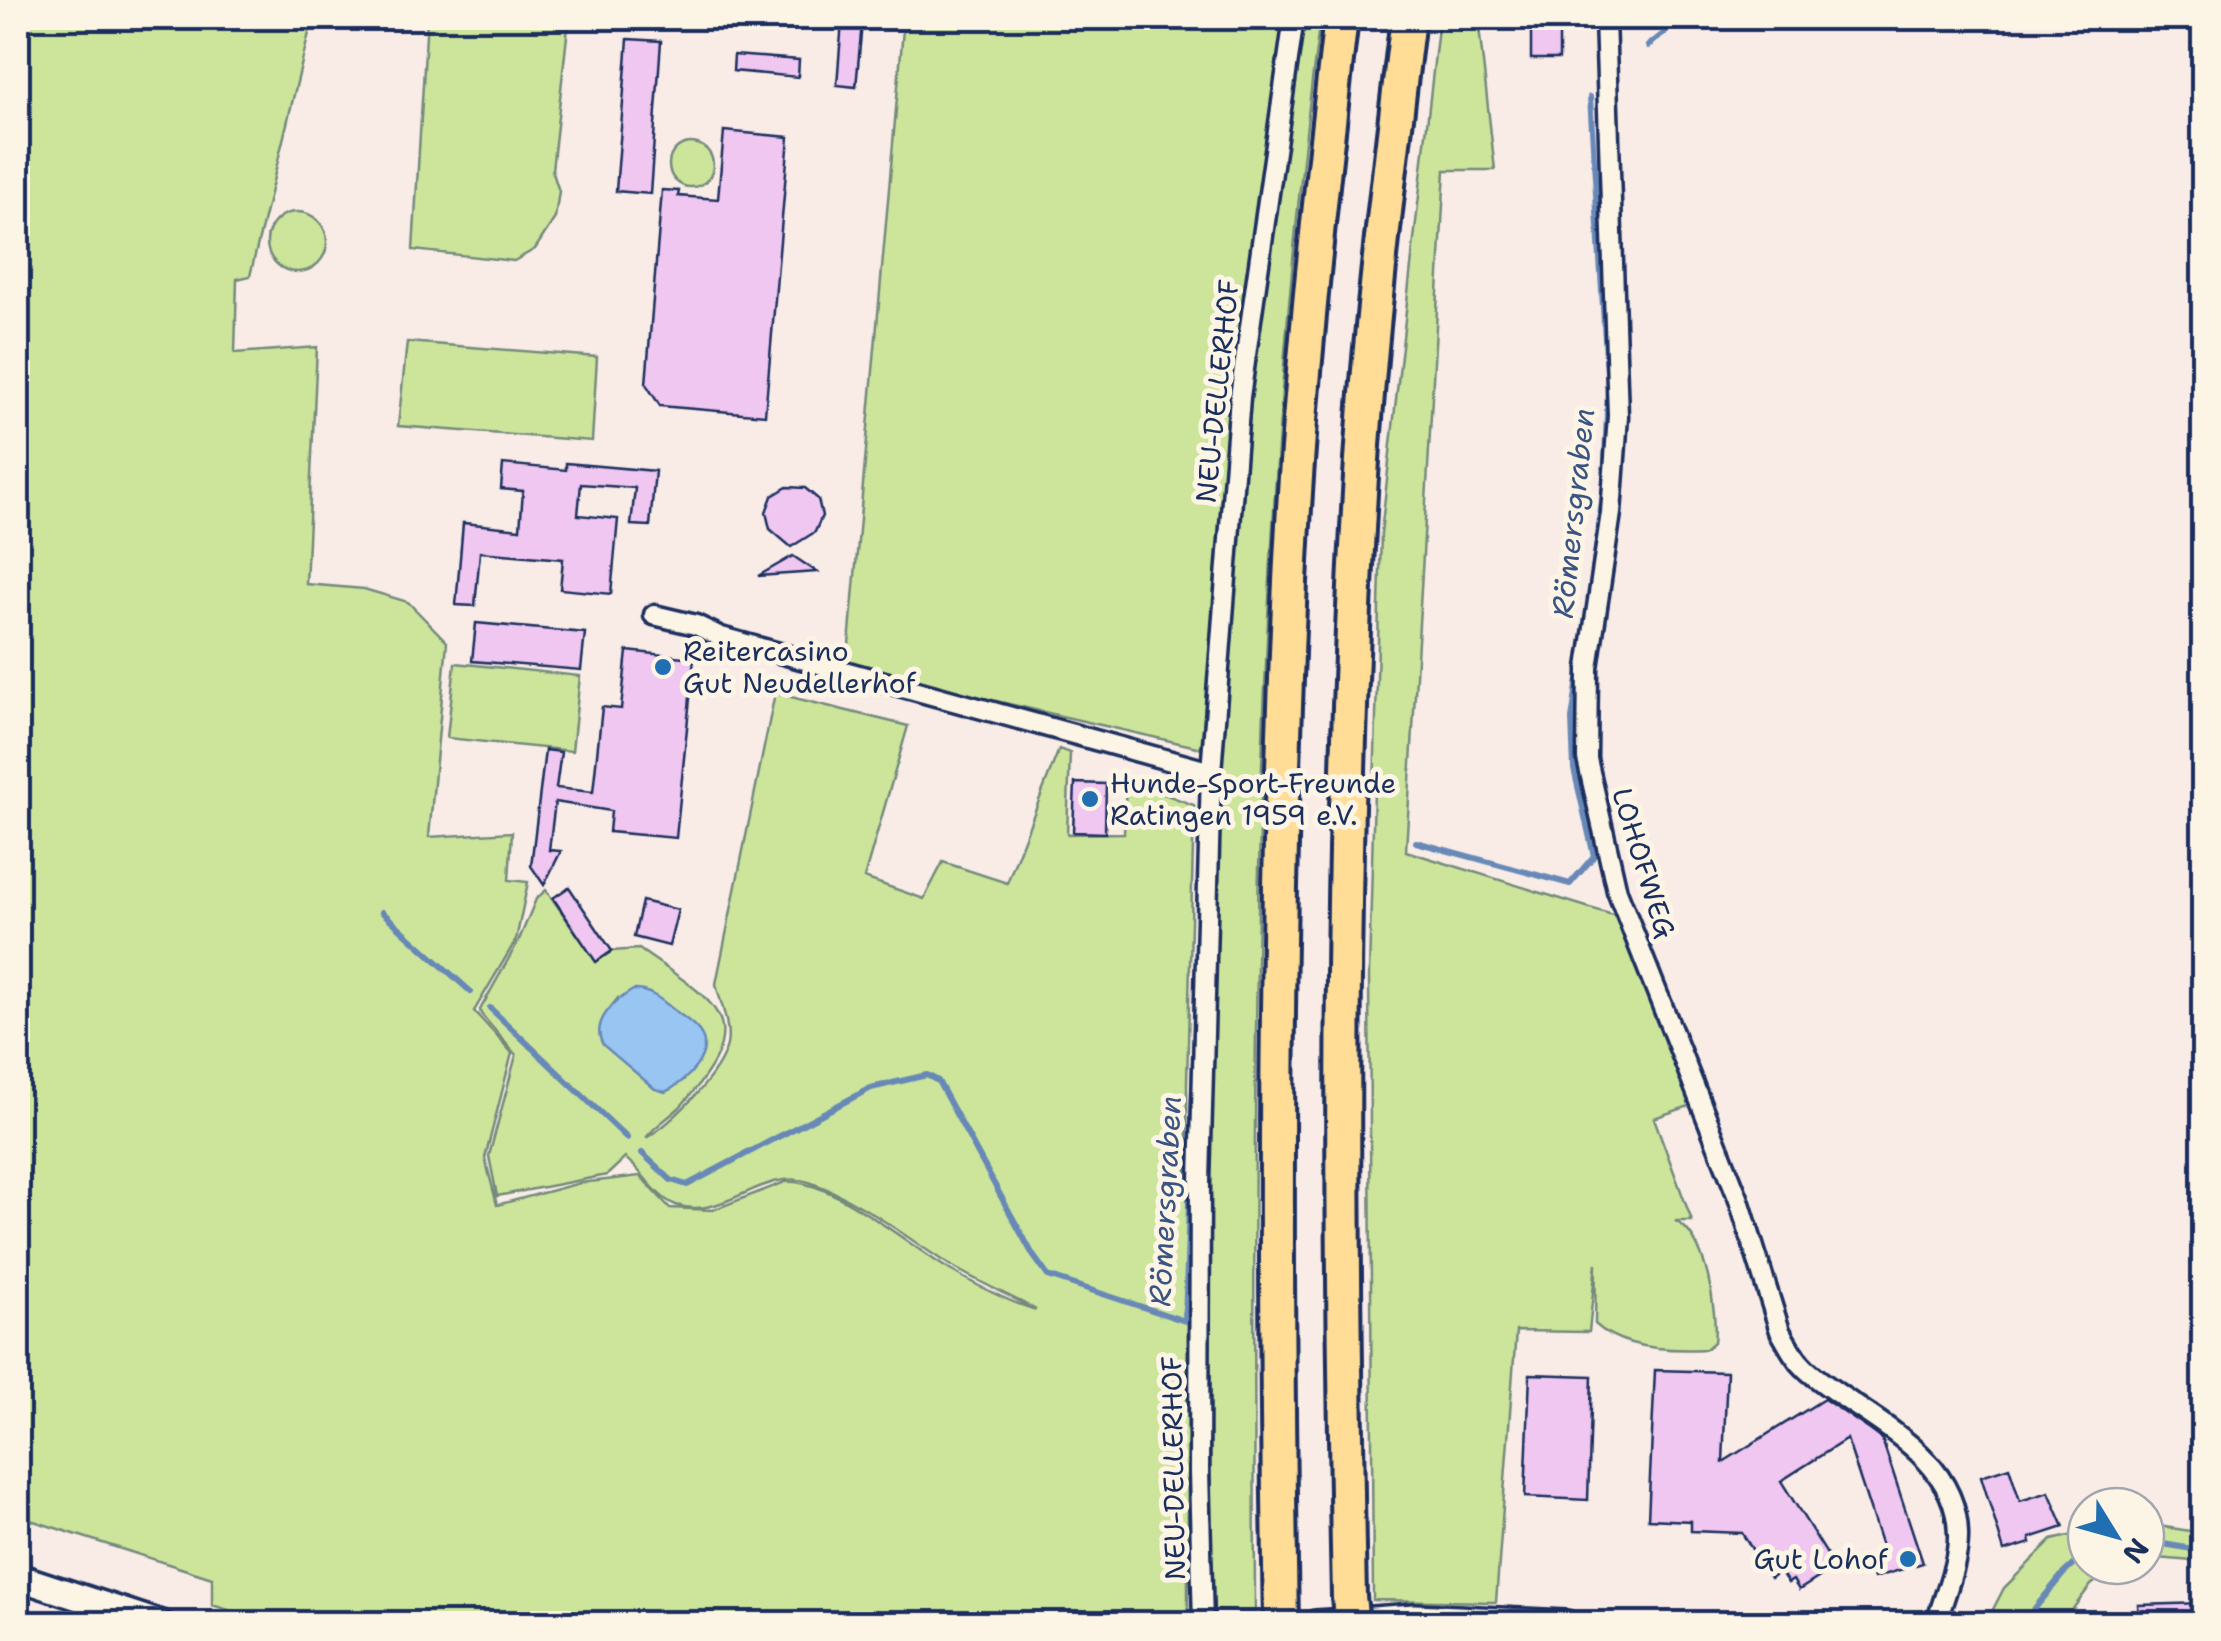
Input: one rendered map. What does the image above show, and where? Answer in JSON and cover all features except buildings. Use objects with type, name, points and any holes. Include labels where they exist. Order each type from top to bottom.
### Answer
[{"type":"highway","points":[[1281,1614],[1279,898],[1287,641],[1305,368],[1340,18]]},
{"type":"highway","points":[[1350,1610],[1342,1195],[1346,787],[1364,436],[1386,196],[1408,18]]},
{"type":"street","name":"NEU-DELLERHOF","points":[[1203,1624],[1198,1472],[1200,1202],[1211,772],[1240,397],[1294,18]]},
{"type":"street","name":"LOHOFWEG","points":[[1605,18],[1618,416],[1611,513],[1587,686],[1586,731],[1592,790],[1617,891],[1739,1200],[1780,1331],[1807,1370],[1918,1453],[1938,1476],[1952,1505],[1958,1538],[1936,1624]]},
{"type":"street","points":[[654,614],[696,625],[721,637],[1211,772]]},
{"type":"street","points":[[18,1577],[161,1624]]},
{"type":"street","points":[[1316,1624],[1415,1616],[1566,1624]]},
{"type":"green space","points":[[18,18],[317,18],[309,33],[250,276],[237,279],[235,353],[317,347],[306,584],[364,589],[408,602],[447,642],[429,837],[512,832],[509,880],[528,882],[516,940],[474,1011],[512,1053],[485,1158],[497,1205],[580,1183],[640,1176],[670,1208],[713,1210],[785,1182],[804,1184],[870,1215],[970,1281],[1036,1310],[948,1264],[863,1208],[809,1182],[792,1179],[776,1182],[727,1201],[694,1208],[669,1201],[625,1158],[607,1175],[497,1196],[489,1156],[516,1055],[480,1010],[519,940],[536,899],[546,890],[596,961],[612,951],[639,949],[689,984],[718,1015],[722,1033],[718,1053],[704,1077],[680,1107],[646,1138],[694,1097],[715,1070],[727,1045],[726,1022],[716,984],[775,693],[908,726],[864,878],[924,899],[943,862],[1007,883],[1059,749],[1070,753],[1067,834],[1124,833],[1126,780],[1194,805],[1187,1082],[1188,1612],[1137,1624],[271,1623],[212,1605],[212,1578],[18,1516]],"holes":[[[618,998],[655,1089],[604,1045],[601,1038],[602,1020]]]},
{"type":"green space","points":[[427,18],[569,18],[552,170],[559,191],[555,218],[535,249],[514,261],[413,250]]},
{"type":"green space","points":[[904,18],[1285,18],[1236,393],[1201,748],[847,667]]},
{"type":"green space","points":[[1301,18],[1320,18],[1297,217],[1268,614],[1256,1013],[1255,1612],[1212,1610],[1208,1183],[1218,773],[1251,402],[1287,98]]},
{"type":"green space","points":[[1439,18],[1478,18],[1495,170],[1445,170],[1406,851],[1616,916],[1695,1104],[1654,1118],[1692,1221],[1675,1221],[1695,1241],[1702,1257],[1712,1294],[1715,1329],[1714,1342],[1706,1349],[1692,1350],[1647,1347],[1606,1332],[1595,1324],[1596,1263],[1589,1332],[1516,1331],[1496,1602],[1373,1600],[1369,974],[1381,533]]},
{"type":"green space","points":[[691,143],[707,149],[713,165],[707,181],[691,187],[675,181],[669,165],[675,149]]},
{"type":"green space","points":[[297,212],[318,221],[327,242],[318,263],[297,272],[276,263],[267,242],[276,221]]},
{"type":"green space","points":[[407,342],[597,357],[592,441],[398,426]]},
{"type":"green space","points":[[455,663],[580,676],[572,751],[447,738]]},
{"type":"green space","points":[[2166,1527],[2203,1533],[2203,1562],[2166,1559]]},
{"type":"green space","points":[[2066,1537],[2066,1586],[2090,1586],[2062,1623],[1986,1623],[2004,1588],[2052,1540]]},
{"type":"water","points":[[633,990],[660,999],[694,1025],[703,1040],[704,1049],[696,1067],[665,1092],[655,1089],[603,1045],[600,1036],[606,1013]]},
{"type":"waterway","name":"Römersgraben","points":[[1648,46],[1683,18]]},
{"type":"waterway","name":"Römersgraben","points":[[1590,97],[1608,388],[1604,486],[1590,595]]},
{"type":"waterway","name":"Römersgraben","points":[[1416,842],[1570,884],[1594,856],[1574,769],[1572,719],[1580,666]]},
{"type":"waterway","name":"Römersgraben","points":[[382,912],[471,992]]},
{"type":"waterway","name":"Römersgraben","points":[[642,1153],[671,1180],[687,1185],[871,1088],[927,1075],[938,1081],[1048,1276],[1185,1321],[1197,970]]},
{"type":"waterway","name":"Römersgraben","points":[[490,1008],[627,1138]]},
{"type":"waterway","points":[[2166,1544],[2204,1551]]},
{"type":"waterway","points":[[2022,1624],[2066,1571]]},
{"type":"place","name":"Reitercasino Gut Neudellerhof","points":[[663,667]]},
{"type":"place","name":"Hunde-Sport-Freunde Ratingen 1959 e.V.","points":[[1090,799]]},
{"type":"place","name":"Gut Lohof","points":[[1908,1559]]}]
